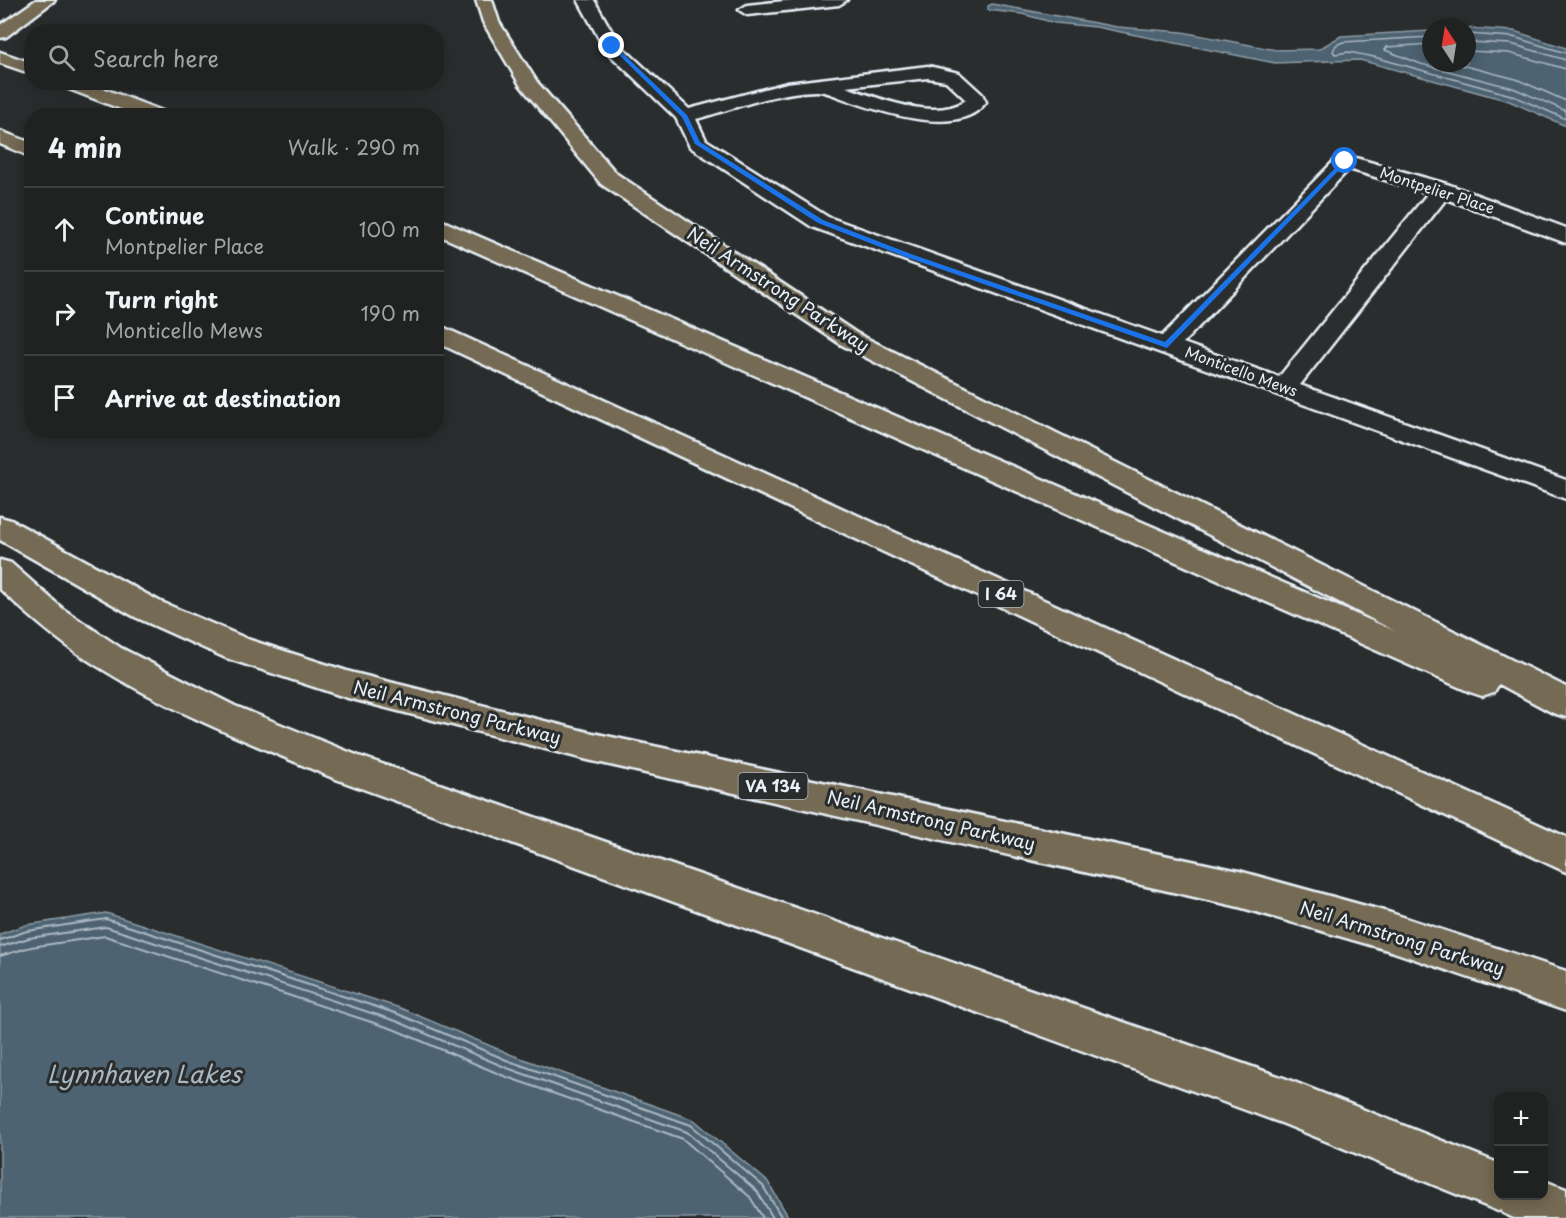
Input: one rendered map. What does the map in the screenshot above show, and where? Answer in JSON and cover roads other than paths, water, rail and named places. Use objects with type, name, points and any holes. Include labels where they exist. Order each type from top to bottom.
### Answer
[{"type":"highway","name":"Neil Armstrong Parkway","points":[[484,0],[491,22],[529,86],[609,179],[849,339],[1566,703]]},
{"type":"highway","points":[[0,33],[43,2]]},
{"type":"highway","points":[[0,57],[24,66]]},
{"type":"highway","points":[[89,90],[137,108]]},
{"type":"highway","points":[[0,137],[24,148]]},
{"type":"highway","points":[[444,229],[1566,720]]},
{"type":"highway","name":"I 64","points":[[444,336],[1566,855]]},
{"type":"highway","name":"Neil Armstrong Parkway","points":[[0,528],[147,609],[238,649],[348,685],[588,746],[1239,890],[1391,932],[1566,991]]},
{"type":"highway","points":[[0,571],[51,617],[109,657],[222,716],[346,767],[1284,1101],[1494,1185]]},
{"type":"highway","points":[[1530,1200],[1566,1214]]},
{"type":"street","name":"Monticello Mews","points":[[586,0],[612,46],[685,116],[698,143],[820,222],[1566,490]]},
{"type":"street","points":[[747,10],[839,0]]},
{"type":"street","points":[[685,116],[787,90],[819,85],[934,72],[952,77],[975,98],[976,102],[972,108],[961,112],[939,115],[916,114],[819,85]]},
{"type":"street","name":"Montpelier Place","points":[[1167,345],[1345,161],[1442,190],[1566,236]]},
{"type":"street","points":[[1284,388],[1442,190]]},
{"type":"water","points":[[992,4],[1117,27],[1182,32],[1276,50],[1319,49],[1341,36],[1422,32],[1422,72],[1476,72],[1476,29],[1514,31],[1566,48],[1566,126],[1509,101],[1360,60],[1275,63],[1096,27],[1055,23],[1022,14],[988,10],[988,6]]},
{"type":"water","name":"Lynnhaven Lakes","points":[[106,913],[400,1008],[512,1055],[694,1120],[768,1182],[789,1218],[0,1218],[0,934],[26,925]]}]
